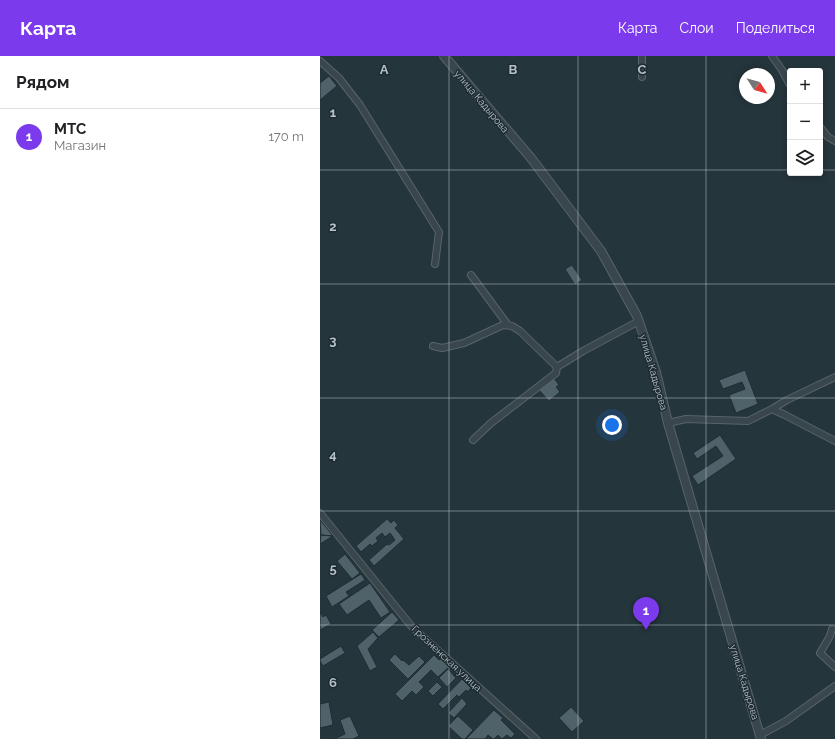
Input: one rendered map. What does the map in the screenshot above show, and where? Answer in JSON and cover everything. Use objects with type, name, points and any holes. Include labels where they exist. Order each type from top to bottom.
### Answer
[{"type":"street","name":"улица Кадырова","points":[[444,56],[531,158],[601,251],[637,316],[656,372],[668,423],[761,737]]},
{"type":"street","points":[[642,56],[642,77]]},
{"type":"street","points":[[772,56],[787,79]]},
{"type":"street","points":[[320,61],[339,78],[360,105],[439,232],[435,264]]},
{"type":"street","points":[[823,131],[828,137],[835,141]]},
{"type":"street","points":[[471,275],[508,325],[520,331],[557,367]]},
{"type":"street","points":[[473,440],[491,423],[556,373],[557,367],[638,321]]},
{"type":"street","points":[[433,346],[442,348],[464,342],[508,325]]},
{"type":"street","points":[[668,423],[686,419],[748,421],[835,377]]},
{"type":"street","points":[[772,410],[785,415],[835,441]]},
{"type":"street","name":"Грозненская улица","points":[[320,513],[412,627],[536,739]]},
{"type":"street","points":[[832,629],[830,636],[820,653],[835,667]]},
{"type":"street","points":[[761,737],[835,686]]},
{"type":"building","points":[[329,76],[337,86],[320,100],[320,83]]},
{"type":"building","points":[[572,265],[582,280],[575,285],[565,269]]},
{"type":"building","points":[[745,370],[758,404],[736,413],[729,395],[745,389],[742,382],[723,389],[719,380]]},
{"type":"building","points":[[554,378],[559,385],[556,387],[560,392],[549,401],[539,390]]},
{"type":"building","points":[[720,435],[736,459],[698,485],[692,476],[723,456],[716,446],[697,459],[693,453]]},
{"type":"building","points":[[387,519],[391,523],[394,520],[398,525],[395,528],[404,539],[374,566],[369,560],[387,544],[389,545],[395,540],[390,533],[385,537],[382,533],[376,538],[378,541],[372,546],[370,544],[361,552],[356,546]]},
{"type":"building","points":[[320,520],[333,536],[321,535]]},
{"type":"building","points":[[321,535],[333,536],[320,544]]},
{"type":"building","points":[[345,554],[360,573],[352,579],[337,561]]},
{"type":"building","points":[[361,574],[365,580],[346,592],[349,596],[332,607],[326,596]]},
{"type":"building","points":[[370,583],[390,612],[381,618],[369,600],[347,615],[339,604]]},
{"type":"building","points":[[320,612],[323,617],[326,615],[331,624],[320,630]]},
{"type":"building","points":[[392,612],[399,620],[379,637],[372,630]]},
{"type":"building","points":[[373,632],[378,638],[368,649],[377,667],[370,671],[357,646]]},
{"type":"building","points":[[341,646],[345,653],[323,666],[320,659]]},
{"type":"building","points":[[395,654],[409,665],[419,656],[425,662],[408,679],[389,660]]},
{"type":"building","points":[[434,655],[439,660],[442,658],[450,666],[438,677],[431,670],[419,682],[424,687],[416,695],[412,691],[402,701],[395,694]]},
{"type":"building","points":[[448,669],[456,678],[447,687],[439,678]]},
{"type":"building","points":[[462,679],[471,688],[467,692],[466,690],[459,697],[457,695],[443,709],[438,704]]},
{"type":"building","points":[[437,682],[442,687],[433,696],[428,691]]},
{"type":"building","points":[[462,698],[467,704],[454,718],[448,713]]},
{"type":"building","points":[[329,702],[333,725],[320,728],[320,704]]},
{"type":"building","points":[[571,707],[584,721],[572,732],[559,718]]},
{"type":"building","points":[[494,710],[503,718],[501,720],[515,734],[511,738],[507,735],[502,739],[498,735],[493,739],[488,735],[485,739],[466,739]]},
{"type":"building","points":[[350,716],[359,736],[353,739],[334,739],[345,734],[340,720]]},
{"type":"building","points":[[458,716],[473,730],[465,739],[462,739],[448,726]]},
{"type":"place","name":"МТС","points":[[646,630]]}]
